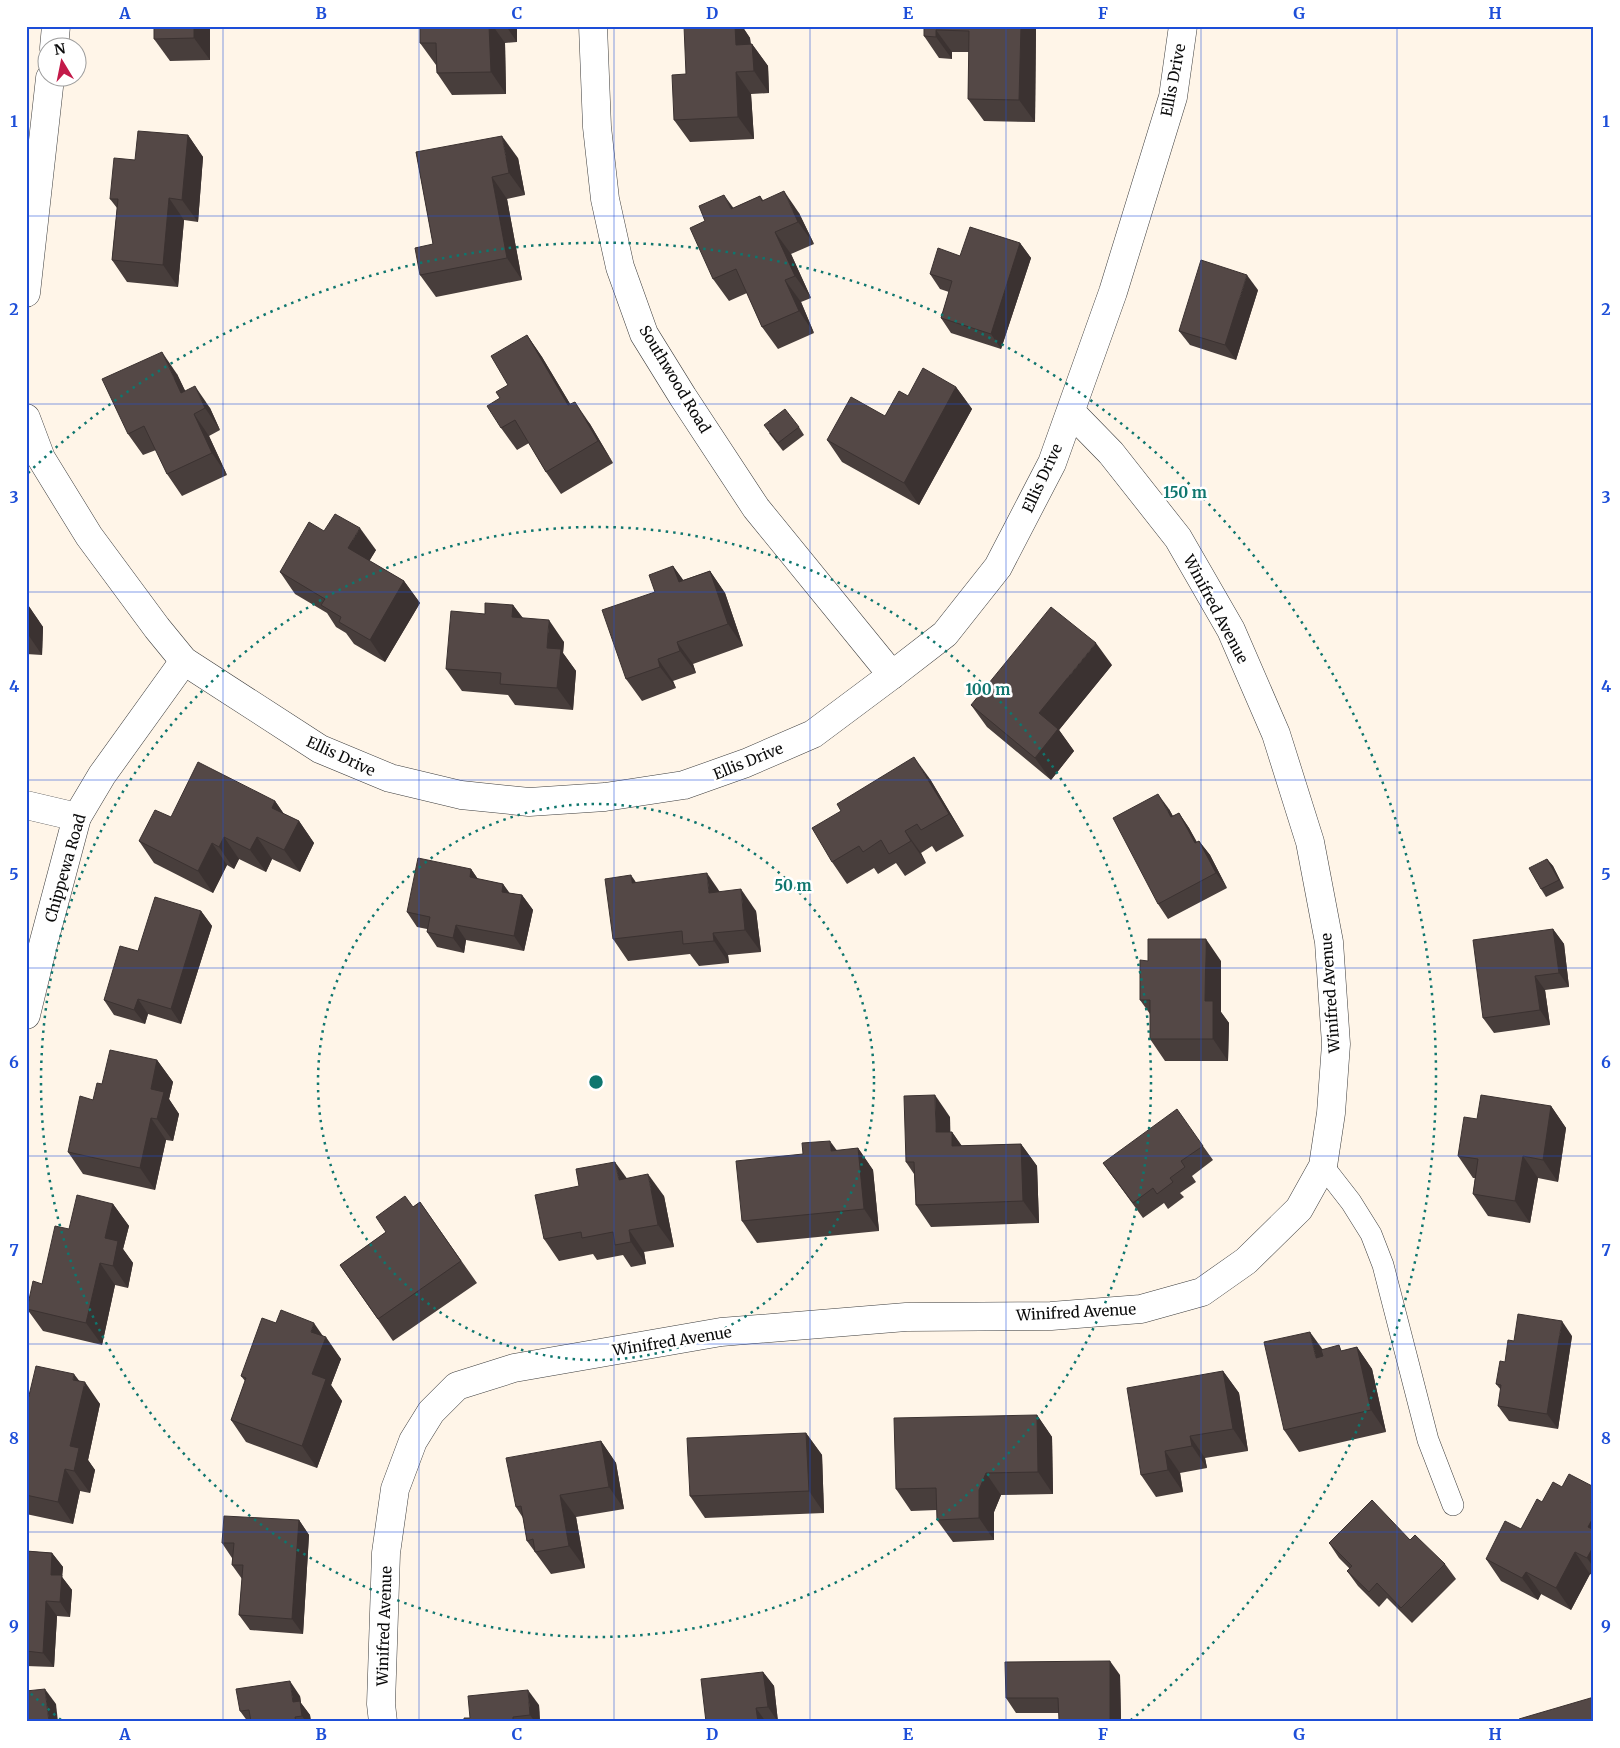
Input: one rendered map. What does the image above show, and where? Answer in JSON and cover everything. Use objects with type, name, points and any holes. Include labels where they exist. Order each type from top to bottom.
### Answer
[{"type":"street","name":"Southwood Road","points":[[593,26],[597,127],[605,199],[620,267],[644,334],[756,508],[892,675]]},
{"type":"street","name":"Ellis Drive","points":[[26,418],[41,458],[88,536],[184,661],[320,749],[390,778],[460,795],[529,802],[605,797],[684,785],[746,763],[813,734],[945,634],[998,566],[1052,463],[1113,292],[1173,97],[1184,26]]},
{"type":"street","points":[[26,293],[49,88]]},
{"type":"street","name":"Winifred Avenue","points":[[383,1722],[381,1704],[386,1552],[395,1489],[413,1441],[431,1412],[457,1386],[514,1368],[721,1332],[906,1317],[1051,1316],[1141,1309],[1202,1292],[1246,1261],[1299,1209],[1323,1166],[1331,1113],[1336,1044],[1329,942],[1310,842],[1276,734],[1230,630],[1178,538],[1111,453],[1071,412]]},
{"type":"street","name":"Chippewa Road","points":[[26,1015],[77,817],[102,775],[184,661]]},
{"type":"street","points":[[26,806],[77,817]]},
{"type":"lane","points":[[1323,1166],[1351,1202],[1371,1234],[1383,1264],[1428,1440],[1453,1505]]},
{"type":"building","points":[[154,26],[194,26],[194,38],[154,39]]},
{"type":"building","points":[[420,26],[489,26],[491,72],[437,73],[436,43],[420,43]]},
{"type":"building","points":[[684,26],[735,26],[736,45],[752,44],[754,71],[736,72],[738,117],[674,120],[672,75],[686,74]]},
{"type":"building","points":[[924,26],[1021,26],[1019,100],[968,99],[969,31],[936,30],[936,37],[924,36]]},
{"type":"building","points":[[138,131],[188,135],[182,200],[169,198],[163,265],[112,260],[118,199],[110,199],[114,158],[135,160]]},
{"type":"building","points":[[502,136],[509,173],[492,177],[507,258],[420,275],[415,248],[433,244],[416,152]]},
{"type":"building","points":[[784,191],[798,222],[775,232],[795,276],[785,280],[799,311],[762,327],[736,269],[713,279],[690,228],[705,221],[699,206],[724,195],[731,209],[760,196],[762,201]]},
{"type":"building","points":[[970,227],[1020,243],[991,334],[941,318],[952,281],[930,274],[938,248],[960,256]]},
{"type":"building","points":[[1201,260],[1247,275],[1225,345],[1179,331]]},
{"type":"building","points":[[527,335],[568,405],[575,402],[598,441],[546,472],[515,420],[501,428],[487,406],[500,398],[496,392],[508,385],[491,356]]},
{"type":"building","points":[[162,352],[181,393],[195,386],[205,408],[194,414],[212,453],[167,474],[144,426],[128,434],[102,379]]},
{"type":"building","points":[[923,368],[956,387],[904,483],[827,440],[851,397],[885,416],[899,391],[908,396]]},
{"type":"building","points":[[785,409],[799,427],[778,443],[764,425]]},
{"type":"building","points":[[335,514],[360,528],[348,548],[404,581],[370,640],[339,622],[341,617],[321,605],[325,599],[280,572],[309,522],[324,531]]},
{"type":"building","points":[[673,566],[679,582],[710,571],[728,624],[677,642],[680,651],[658,659],[660,667],[626,679],[602,610],[655,592],[649,575]]},
{"type":"building","points":[[485,603],[513,605],[512,617],[549,620],[547,648],[561,649],[557,688],[500,684],[501,673],[446,669],[451,611],[485,614]]},
{"type":"building","points":[[26,605],[28,605],[27,633],[26,633]]},
{"type":"building","points":[[1051,607],[1096,643],[1039,713],[1058,729],[1035,758],[971,705]]},
{"type":"building","points":[[914,757],[949,814],[921,830],[917,824],[905,831],[911,841],[889,854],[881,840],[863,852],[859,846],[832,862],[812,828],[841,811],[837,804]]},
{"type":"building","points":[[198,762],[275,801],[272,808],[299,821],[284,850],[257,837],[250,850],[224,837],[219,847],[212,843],[198,871],[139,841],[155,810],[171,817]]},
{"type":"building","points":[[1158,794],[1171,817],[1179,813],[1195,843],[1199,841],[1216,873],[1158,904],[1113,818]]},
{"type":"building","points":[[418,858],[471,869],[470,877],[503,884],[502,892],[522,895],[514,936],[456,925],[453,938],[427,932],[430,917],[407,912]]},
{"type":"building","points":[[1547,859],[1559,880],[1541,889],[1529,868]]},
{"type":"building","points":[[707,873],[709,893],[741,889],[745,930],[713,933],[714,941],[683,944],[682,931],[613,939],[605,879],[631,875],[632,883]]},
{"type":"building","points":[[155,897],[201,911],[171,1009],[138,999],[134,1010],[104,1000],[120,946],[138,951]]},
{"type":"building","points":[[1553,929],[1559,973],[1535,976],[1540,1010],[1483,1018],[1473,940]]},
{"type":"building","points":[[1148,939],[1206,939],[1205,1001],[1213,1001],[1213,1039],[1150,1039],[1150,1000],[1140,1000],[1140,960],[1148,961]]},
{"type":"building","points":[[110,1050],[157,1060],[151,1089],[164,1092],[157,1119],[151,1118],[140,1168],[68,1152],[80,1096],[93,1100],[97,1083],[102,1084]]},
{"type":"building","points":[[935,1095],[936,1132],[952,1132],[952,1146],[1021,1144],[1023,1201],[916,1205],[914,1162],[906,1162],[904,1096]]},
{"type":"building","points":[[1481,1095],[1551,1106],[1543,1160],[1523,1156],[1515,1201],[1473,1194],[1478,1159],[1458,1156],[1464,1117],[1477,1119]]},
{"type":"building","points":[[1177,1109],[1203,1146],[1181,1161],[1185,1167],[1170,1178],[1173,1182],[1157,1194],[1153,1188],[1133,1203],[1103,1163]]},
{"type":"building","points":[[830,1141],[831,1151],[858,1148],[864,1209],[742,1221],[736,1161],[803,1154],[802,1143]]},
{"type":"building","points":[[615,1162],[619,1180],[648,1174],[658,1225],[629,1230],[631,1242],[615,1245],[613,1232],[582,1238],[581,1232],[544,1239],[535,1195],[579,1186],[576,1169]]},
{"type":"building","points":[[77,1195],[113,1204],[105,1238],[118,1241],[113,1266],[100,1263],[86,1323],[27,1309],[33,1281],[42,1284],[55,1226],[69,1229]]},
{"type":"building","points":[[405,1196],[413,1207],[420,1202],[461,1261],[378,1319],[340,1265],[386,1232],[376,1217]]},
{"type":"building","points":[[281,1310],[314,1323],[311,1332],[326,1337],[312,1374],[326,1379],[302,1446],[231,1420],[246,1378],[241,1376],[262,1318],[276,1323]]},
{"type":"building","points":[[1518,1314],[1562,1321],[1547,1414],[1498,1406],[1501,1385],[1496,1384],[1500,1361],[1505,1362],[1508,1340],[1514,1341]]},
{"type":"building","points":[[1310,1332],[1316,1358],[1323,1356],[1321,1350],[1339,1345],[1341,1351],[1357,1347],[1371,1410],[1284,1430],[1264,1342]]},
{"type":"building","points":[[36,1366],[74,1374],[73,1380],[85,1382],[70,1446],[79,1448],[74,1471],[65,1469],[58,1502],[26,1495],[26,1408]]},
{"type":"building","points":[[1223,1371],[1233,1429],[1190,1436],[1192,1446],[1165,1451],[1168,1470],[1141,1475],[1127,1388]]},
{"type":"building","points":[[1037,1415],[1038,1472],[986,1473],[979,1490],[979,1518],[937,1520],[936,1488],[896,1489],[894,1418]]},
{"type":"building","points":[[806,1433],[809,1491],[690,1496],[687,1438]]},
{"type":"building","points":[[601,1441],[609,1487],[560,1495],[569,1546],[535,1552],[533,1539],[527,1541],[521,1506],[516,1507],[506,1458]]},
{"type":"building","points":[[1569,1474],[1594,1487],[1594,1497],[1591,1503],[1594,1504],[1594,1516],[1588,1527],[1594,1530],[1594,1545],[1587,1558],[1575,1552],[1556,1588],[1526,1572],[1522,1578],[1486,1559],[1505,1521],[1521,1529],[1537,1499],[1542,1502],[1553,1482],[1562,1487]]},
{"type":"building","points":[[1372,1500],[1410,1540],[1415,1535],[1445,1564],[1401,1608],[1377,1583],[1369,1592],[1347,1571],[1352,1566],[1329,1543]]},
{"type":"building","points":[[224,1516],[299,1520],[292,1619],[239,1615],[243,1565],[232,1565],[234,1543],[222,1543]]},
{"type":"building","points":[[26,1551],[52,1553],[51,1575],[62,1575],[60,1602],[46,1601],[43,1653],[26,1651]]},
{"type":"building","points":[[1110,1661],[1110,1721],[1059,1721],[1058,1698],[1006,1698],[1005,1662]]},
{"type":"building","points":[[763,1672],[768,1707],[756,1708],[758,1722],[706,1722],[701,1679]]},
{"type":"building","points":[[290,1681],[293,1702],[300,1701],[302,1716],[295,1717],[296,1722],[251,1722],[249,1710],[240,1711],[236,1689]]},
{"type":"building","points":[[45,1689],[49,1722],[26,1722],[26,1691]]},
{"type":"building","points":[[528,1690],[530,1715],[513,1717],[513,1722],[464,1722],[464,1718],[470,1718],[468,1696]]},
{"type":"building","points":[[1594,1697],[1594,1722],[1520,1722],[1519,1719]]}]
